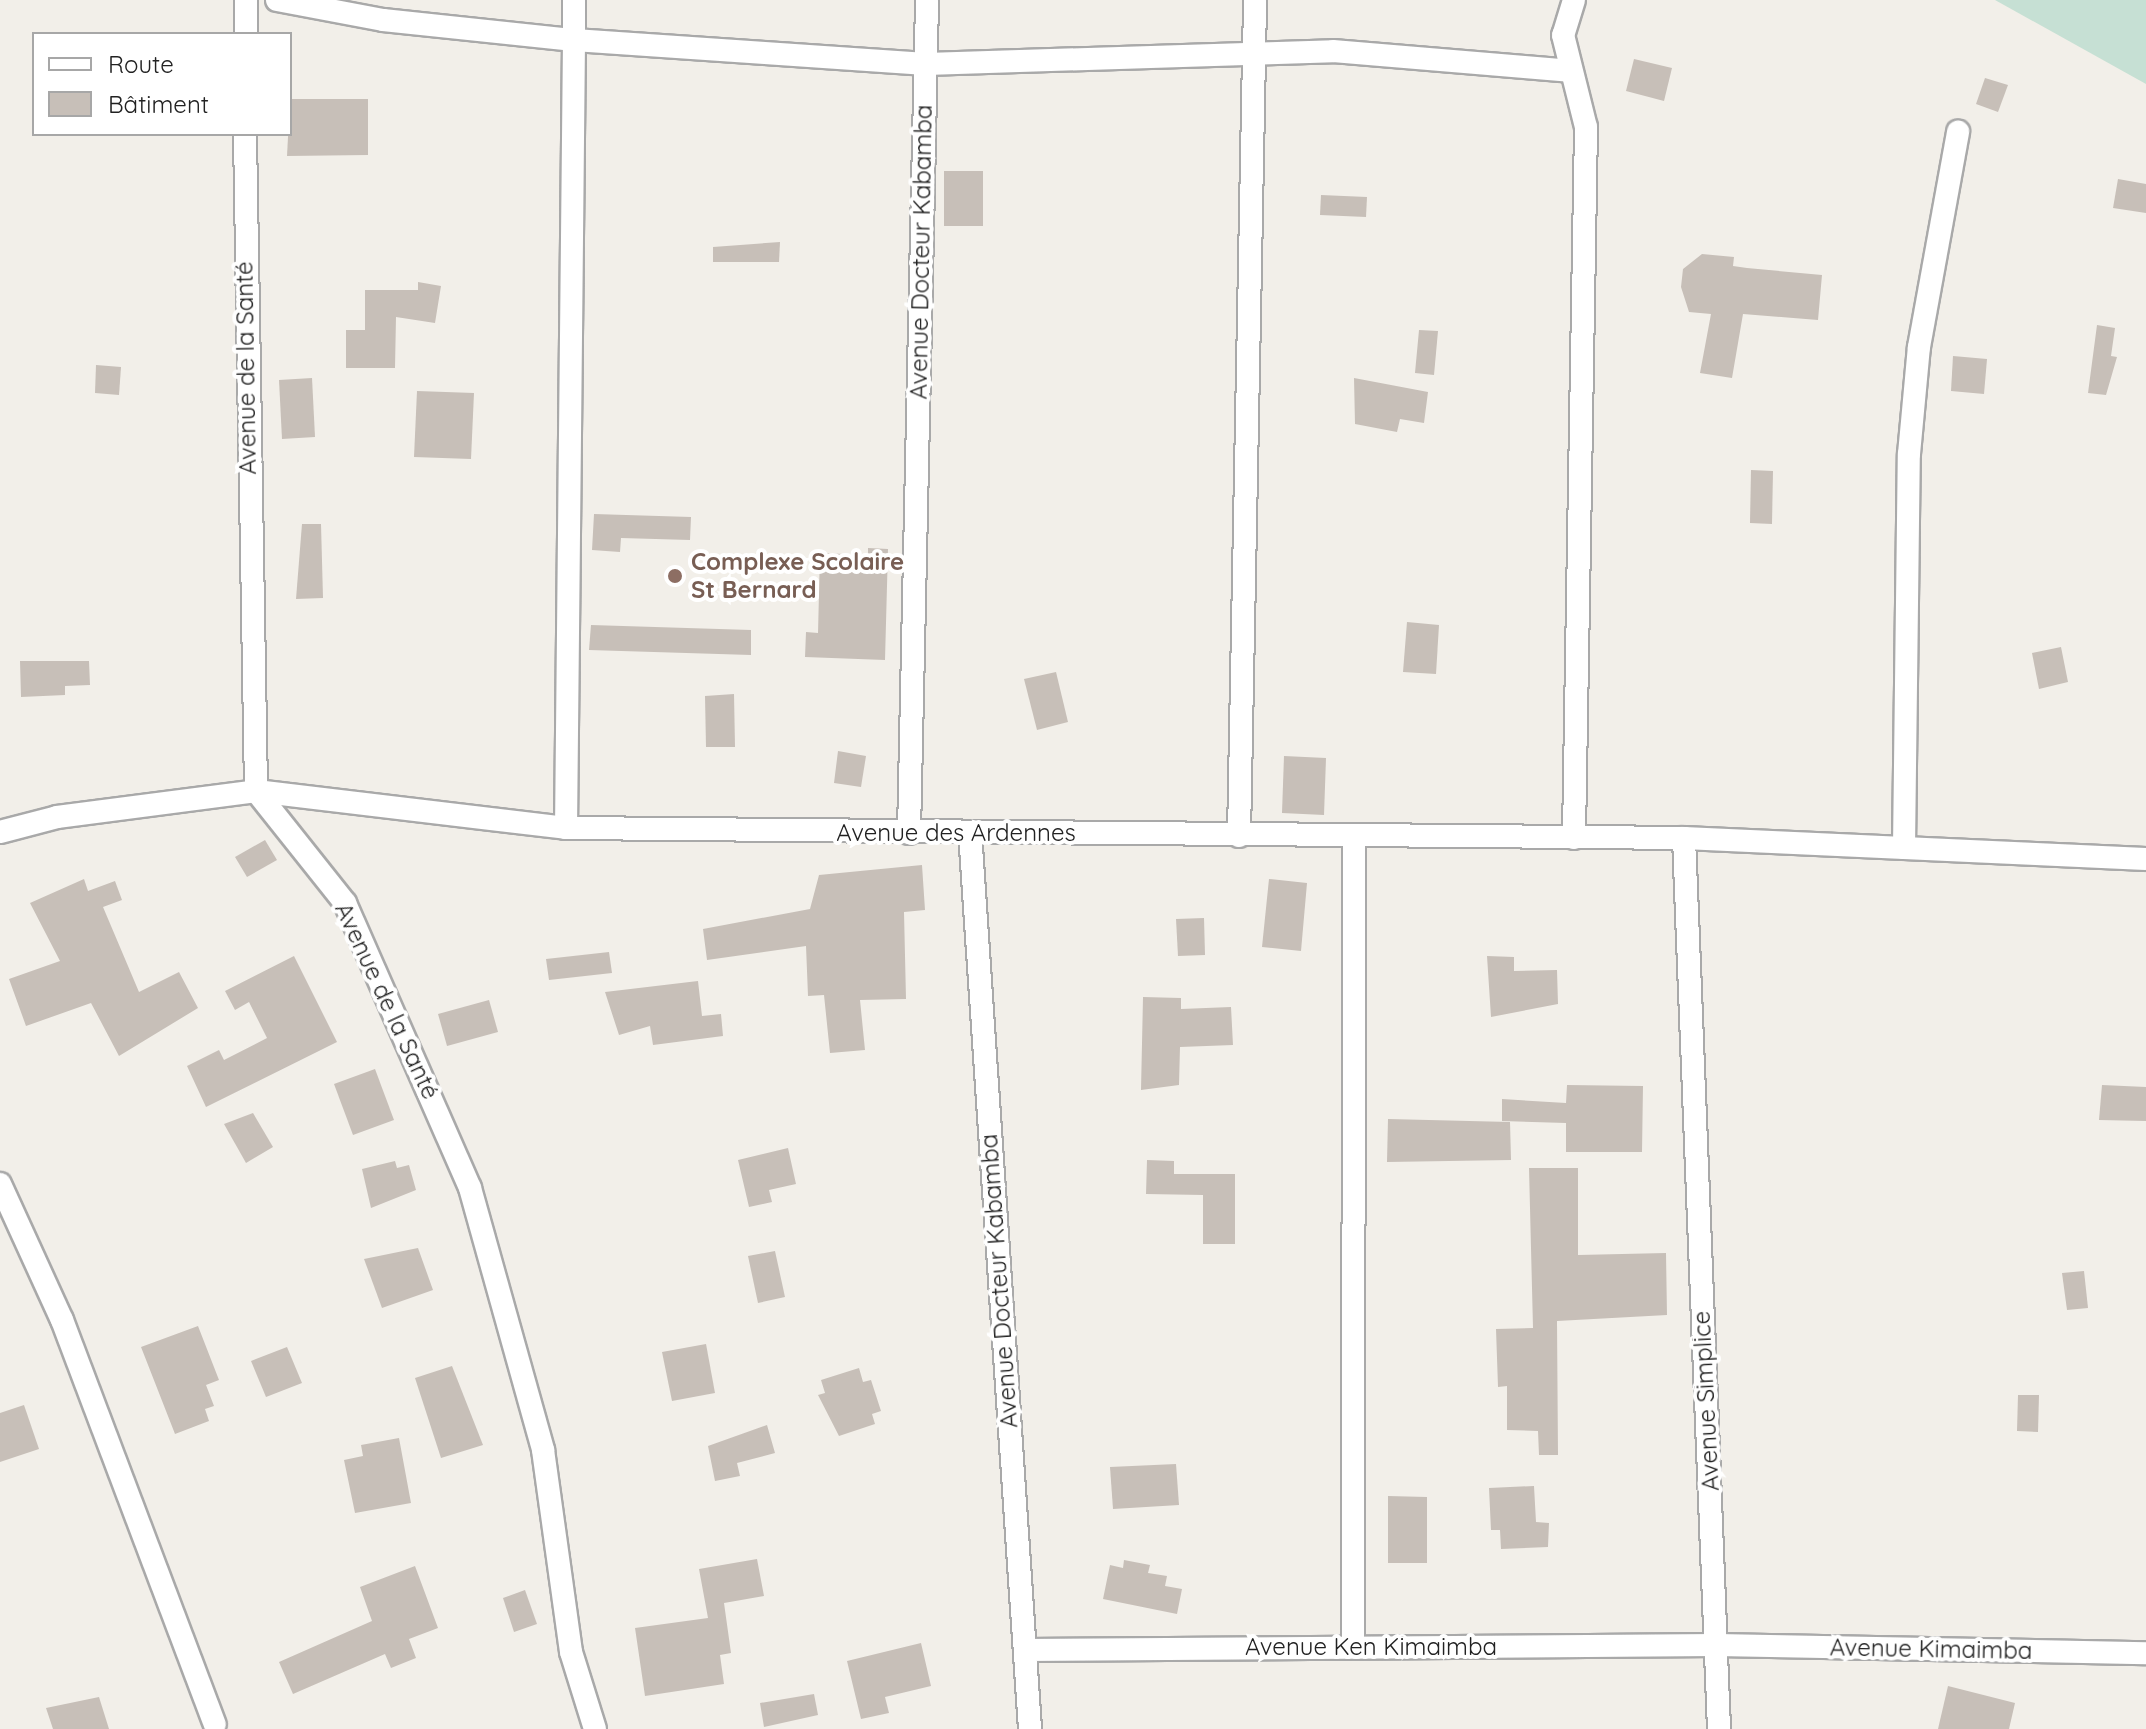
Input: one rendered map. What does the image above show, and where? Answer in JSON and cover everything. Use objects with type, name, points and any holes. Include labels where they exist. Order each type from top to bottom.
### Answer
[{"type":"street","points":[[246,0],[246,32]]},
{"type":"street","points":[[277,0],[383,20],[574,40],[926,64],[1252,57],[1333,51],[1569,71]]},
{"type":"street","points":[[566,828],[574,0]]},
{"type":"street","name":"Avenue Docteur Kabamba","points":[[909,833],[927,0]]},
{"type":"street","points":[[1239,836],[1255,0]]},
{"type":"street","points":[[1574,0],[1563,35],[1569,71],[1586,127],[1574,838]]},
{"type":"street","points":[[1904,848],[1909,454],[1919,347],[1958,132]]},
{"type":"street","name":"Avenue de la Santé","points":[[245,136],[256,791],[345,903],[470,1188],[543,1450],[571,1652],[595,1729]]},
{"type":"street","name":"Avenue des Ardennes","points":[[0,832],[57,817],[256,791],[566,828],[1684,838],[2146,859]]},
{"type":"street","name":"Avenue Docteur Kabamba","points":[[970,832],[1030,1729]]},
{"type":"street","points":[[1353,1647],[1354,837]]},
{"type":"street","name":"Avenue Simplice","points":[[1684,838],[1719,1729]]},
{"type":"street","points":[[0,1184],[62,1320],[215,1724]]},
{"type":"street","name":"Avenue Ken Kimaimba","points":[[1025,1650],[1717,1645]]},
{"type":"street","name":"Avenue Kimaimba","points":[[1717,1645],[2146,1653]]},
{"type":"green space","points":[[1995,0],[2146,0],[2146,84]]},
{"type":"building","points":[[1634,59],[1672,68],[1664,101],[1626,91]]},
{"type":"building","points":[[1985,78],[2008,85],[1998,112],[1976,104]]},
{"type":"building","points":[[292,99],[368,99],[368,155],[287,156],[288,136],[292,136]]},
{"type":"building","points":[[944,171],[983,171],[983,226],[944,226]]},
{"type":"building","points":[[2118,179],[2146,184],[2146,213],[2113,208]]},
{"type":"building","points":[[1321,195],[1367,197],[1366,217],[1320,215]]},
{"type":"building","points":[[780,242],[779,262],[713,262],[713,247]]},
{"type":"building","points":[[1702,254],[1734,257],[1733,266],[1822,275],[1818,320],[1743,314],[1732,378],[1700,373],[1711,314],[1689,312],[1681,287],[1683,269]]},
{"type":"building","points":[[418,282],[441,286],[435,323],[396,317],[395,368],[346,368],[346,330],[365,330],[365,290],[418,290]]},
{"type":"building","points":[[2097,325],[2115,328],[2111,356],[2117,357],[2106,395],[2088,393]]},
{"type":"building","points":[[1419,330],[1438,331],[1434,375],[1415,373]]},
{"type":"building","points":[[1953,356],[1987,359],[1984,394],[1951,391]]},
{"type":"building","points":[[96,365],[121,367],[119,395],[95,393]]},
{"type":"building","points":[[312,378],[315,437],[282,439],[279,380]]},
{"type":"building","points":[[1354,378],[1428,392],[1424,423],[1400,419],[1397,432],[1355,424]]},
{"type":"building","points":[[417,391],[474,393],[471,459],[414,457]]},
{"type":"building","points":[[1751,470],[1773,471],[1772,524],[1750,523]]},
{"type":"building","points":[[594,514],[691,517],[690,540],[621,538],[620,552],[592,550]]},
{"type":"building","points":[[302,524],[321,524],[323,598],[296,599]]},
{"type":"building","points":[[868,548],[888,549],[885,660],[805,657],[806,632],[818,633],[820,553],[868,555]]},
{"type":"building","points":[[1407,622],[1439,625],[1436,674],[1403,672]]},
{"type":"building","points":[[591,625],[751,630],[751,655],[589,650]]},
{"type":"building","points":[[2061,647],[2068,682],[2039,689],[2032,653]]},
{"type":"building","points":[[20,661],[89,661],[90,685],[65,686],[65,695],[21,697]]},
{"type":"building","points":[[1056,672],[1068,722],[1037,730],[1024,679]]},
{"type":"building","points":[[734,694],[735,747],[706,747],[705,696]]},
{"type":"building","points":[[838,751],[866,756],[861,787],[834,783]]},
{"type":"building","points":[[1284,756],[1326,758],[1324,815],[1282,813]]},
{"type":"building","points":[[265,840],[277,860],[247,877],[235,857]]},
{"type":"building","points":[[922,865],[925,910],[904,912],[906,999],[860,1000],[865,1050],[830,1053],[824,995],[808,996],[806,946],[707,960],[703,929],[810,909],[819,875]]},
{"type":"building","points":[[84,879],[88,891],[115,881],[122,900],[103,907],[139,992],[179,972],[198,1008],[119,1056],[91,1003],[26,1026],[9,979],[60,961],[30,903]]},
{"type":"building","points":[[1269,879],[1307,883],[1301,951],[1262,947]]},
{"type":"building","points":[[1204,918],[1205,955],[1178,956],[1176,919]]},
{"type":"building","points":[[609,952],[612,973],[549,980],[546,959]]},
{"type":"building","points":[[294,956],[337,1042],[206,1107],[187,1066],[219,1050],[224,1060],[267,1038],[249,1002],[235,1010],[225,991]]},
{"type":"building","points":[[1487,956],[1514,957],[1514,971],[1557,970],[1558,1004],[1491,1017]]},
{"type":"building","points":[[698,981],[702,1016],[721,1014],[723,1036],[653,1045],[650,1026],[619,1035],[605,992]]},
{"type":"building","points":[[1143,997],[1181,998],[1181,1009],[1231,1007],[1233,1045],[1180,1047],[1179,1085],[1141,1090]]},
{"type":"building","points":[[489,1000],[498,1032],[447,1046],[438,1014]]},
{"type":"building","points":[[375,1069],[394,1120],[353,1135],[334,1084]]},
{"type":"building","points":[[1567,1085],[1643,1086],[1642,1152],[1566,1152],[1566,1123],[1502,1121],[1502,1099],[1566,1103]]},
{"type":"building","points":[[2102,1085],[2146,1087],[2146,1121],[2099,1120]]},
{"type":"building","points":[[253,1113],[273,1147],[246,1163],[224,1124]]},
{"type":"building","points":[[1388,1119],[1510,1122],[1511,1160],[1387,1162]]},
{"type":"building","points":[[788,1148],[796,1184],[769,1190],[772,1202],[749,1207],[738,1160]]},
{"type":"building","points":[[1147,1160],[1174,1161],[1174,1174],[1235,1174],[1235,1244],[1203,1244],[1203,1195],[1146,1194]]},
{"type":"building","points":[[395,1161],[397,1168],[409,1165],[416,1190],[371,1208],[362,1169]]},
{"type":"building","points":[[1529,1168],[1578,1168],[1578,1255],[1666,1253],[1667,1315],[1557,1321],[1558,1455],[1539,1455],[1538,1431],[1507,1430],[1507,1386],[1498,1387],[1496,1329],[1533,1328]]},
{"type":"building","points":[[418,1248],[433,1290],[382,1308],[364,1259]]},
{"type":"building","points":[[775,1251],[785,1297],[758,1303],[748,1256]]},
{"type":"building","points":[[2084,1271],[2088,1308],[2067,1310],[2062,1273]]},
{"type":"building","points":[[198,1326],[219,1380],[206,1385],[214,1406],[205,1409],[209,1421],[175,1434],[141,1347]]},
{"type":"building","points":[[706,1344],[715,1393],[672,1401],[662,1352]]},
{"type":"building","points":[[287,1347],[302,1383],[266,1397],[251,1361]]},
{"type":"building","points":[[452,1366],[483,1445],[441,1458],[415,1378]]},
{"type":"building","points":[[859,1368],[863,1382],[871,1380],[881,1411],[872,1414],[875,1424],[839,1436],[818,1395],[825,1393],[821,1380]]},
{"type":"building","points":[[2018,1395],[2039,1395],[2038,1432],[2017,1431]]},
{"type":"building","points":[[24,1405],[39,1449],[0,1462],[0,1413]]},
{"type":"building","points":[[767,1425],[775,1453],[737,1463],[740,1476],[715,1481],[708,1446]]},
{"type":"building","points":[[399,1438],[411,1503],[355,1513],[344,1460],[363,1456],[361,1445]]},
{"type":"building","points":[[1176,1464],[1179,1505],[1113,1509],[1110,1467]]},
{"type":"building","points":[[1534,1486],[1536,1522],[1549,1523],[1548,1547],[1501,1549],[1500,1530],[1491,1530],[1489,1488]]},
{"type":"building","points":[[1388,1496],[1427,1497],[1427,1563],[1388,1563]]},
{"type":"building","points":[[757,1559],[764,1596],[724,1603],[731,1653],[720,1655],[724,1684],[645,1696],[635,1628],[708,1618],[699,1569]]},
{"type":"building","points":[[1124,1560],[1150,1565],[1148,1573],[1167,1576],[1165,1586],[1182,1589],[1177,1614],[1103,1599],[1110,1565],[1123,1568]]},
{"type":"building","points":[[415,1566],[438,1628],[409,1639],[416,1658],[391,1668],[385,1654],[293,1694],[279,1662],[372,1621],[360,1587]]},
{"type":"building","points":[[525,1590],[537,1624],[514,1632],[503,1598]]},
{"type":"building","points":[[921,1643],[931,1686],[885,1697],[889,1713],[861,1719],[847,1661]]},
{"type":"building","points":[[1948,1686],[2015,1703],[2009,1729],[1938,1729]]},
{"type":"building","points":[[814,1694],[818,1715],[764,1727],[760,1703]]},
{"type":"building","points":[[99,1697],[109,1729],[53,1729],[46,1708]]},
{"type":"place","name":"Complexe Scolaire St Bernard","points":[[675,576]]}]
